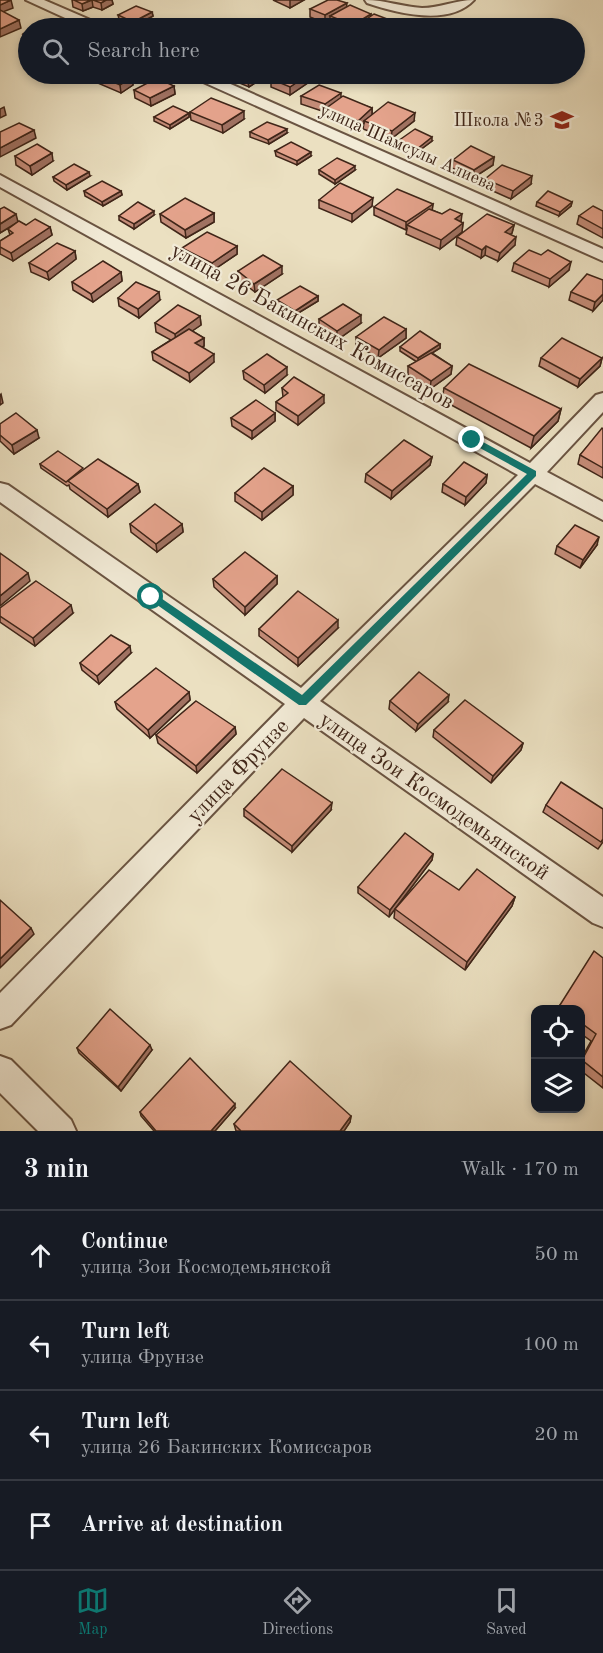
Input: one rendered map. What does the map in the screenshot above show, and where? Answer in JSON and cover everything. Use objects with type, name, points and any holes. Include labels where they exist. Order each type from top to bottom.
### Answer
[{"type":"street","points":[[33,0],[74,18]]},
{"type":"street","points":[[372,0],[397,9],[437,12],[454,8],[468,0]]},
{"type":"street","name":"улица Шамсулы Алиева","points":[[219,84],[603,256]]},
{"type":"street","name":"улица 26 Бакинских Комиссаров","points":[[0,180],[603,512]]},
{"type":"street","name":"улица Фрунзе","points":[[0,1014],[303,702],[603,400]]},
{"type":"street","name":"улица Зои Космодемьянской","points":[[0,491],[603,914]]},
{"type":"street","points":[[0,1071],[60,1131]]},
{"type":"building","points":[[0,0],[11,0],[0,5]]},
{"type":"building","points":[[74,0],[91,0],[82,4]]},
{"type":"building","points":[[328,0],[347,3],[325,15],[310,9]]},
{"type":"building","points":[[350,5],[371,14],[364,18],[330,16]]},
{"type":"building","points":[[136,6],[152,12],[141,18],[124,18],[118,15]]},
{"type":"building","points":[[0,10],[18,19],[18,20],[0,29]]},
{"type":"building","points":[[374,14],[385,18],[368,18]]},
{"type":"building","points":[[146,84],[174,86],[150,98],[134,90]]},
{"type":"building","points":[[319,85],[341,93],[325,104],[301,96]]},
{"type":"building","points":[[343,96],[372,108],[358,121],[325,109]]},
{"type":"building","points":[[211,98],[244,111],[222,125],[190,112]]},
{"type":"building","points":[[388,102],[415,113],[392,131],[364,121]]},
{"type":"building","points":[[173,106],[189,113],[170,125],[154,117]]},
{"type":"building","points":[[267,122],[287,129],[268,140],[250,132]]},
{"type":"building","points":[[19,123],[34,130],[0,148],[0,132]]},
{"type":"building","points":[[415,129],[432,137],[417,149],[398,141]]},
{"type":"building","points":[[291,142],[311,152],[297,161],[275,151]]},
{"type":"building","points":[[37,144],[52,153],[30,166],[15,156]]},
{"type":"building","points":[[471,146],[494,157],[474,170],[453,160]]},
{"type":"building","points":[[337,158],[355,166],[335,180],[319,170]]},
{"type":"building","points":[[74,164],[89,172],[66,185],[53,177]]},
{"type":"building","points":[[502,165],[532,176],[513,191],[485,179]]},
{"type":"building","points":[[102,181],[121,191],[102,202],[84,191]]},
{"type":"building","points":[[340,183],[373,198],[352,214],[319,200]]},
{"type":"building","points":[[397,189],[433,204],[406,222],[374,207]]},
{"type":"building","points":[[548,191],[572,202],[560,212],[537,202]]},
{"type":"building","points":[[185,198],[214,213],[185,230],[160,214]]},
{"type":"building","points":[[138,202],[154,211],[134,224],[119,216]]},
{"type":"building","points":[[593,206],[603,211],[603,229],[579,216]]},
{"type":"building","points":[[4,207],[16,214],[0,224],[0,209]]},
{"type":"building","points":[[429,209],[442,214],[450,209],[462,214],[455,219],[463,223],[441,240],[407,225]]},
{"type":"building","points":[[487,214],[514,225],[505,232],[516,237],[500,253],[486,246],[482,250],[457,237]]},
{"type":"building","points":[[35,219],[50,227],[11,253],[0,247],[0,241],[13,233],[8,229],[19,221],[26,225]]},
{"type":"building","points":[[207,232],[237,246],[212,263],[182,248]]},
{"type":"building","points":[[57,243],[75,251],[47,272],[29,263]]},
{"type":"building","points":[[529,250],[541,255],[548,250],[571,262],[550,279],[514,263]]},
{"type":"building","points":[[263,255],[282,266],[254,284],[238,271]]},
{"type":"building","points":[[103,261],[121,272],[91,294],[72,282]]},
{"type":"building","points":[[587,274],[603,280],[603,294],[595,302],[571,292]]},
{"type":"building","points":[[136,282],[159,292],[138,309],[118,298]]},
{"type":"building","points":[[300,286],[318,296],[295,311],[277,300]]},
{"type":"building","points":[[343,304],[361,315],[337,331],[319,319]]},
{"type":"building","points":[[178,305],[200,316],[175,334],[155,323]]},
{"type":"building","points":[[384,317],[406,329],[379,350],[356,337]]},
{"type":"building","points":[[189,329],[204,338],[195,343],[214,354],[189,373],[152,352]]},
{"type":"building","points":[[420,331],[440,344],[418,358],[400,347]]},
{"type":"building","points":[[562,338],[602,358],[580,379],[541,358]]},
{"type":"building","points":[[431,353],[452,366],[431,381],[408,366]]},
{"type":"building","points":[[267,354],[287,367],[264,385],[243,371]]},
{"type":"building","points":[[469,364],[561,409],[534,436],[444,388]]},
{"type":"building","points":[[294,377],[324,395],[298,416],[276,402],[288,393],[282,388]]},
{"type":"building","points":[[256,400],[275,413],[252,431],[231,418]]},
{"type":"building","points":[[16,413],[37,430],[12,445],[0,435],[0,424]]},
{"type":"building","points":[[603,429],[603,468],[580,455]]},
{"type":"building","points":[[404,440],[432,457],[392,491],[366,474]]},
{"type":"building","points":[[58,451],[83,468],[66,482],[40,464]]},
{"type":"building","points":[[98,459],[138,484],[107,509],[68,481]]},
{"type":"building","points":[[464,462],[487,475],[466,497],[443,484]]},
{"type":"building","points":[[264,468],[293,486],[262,512],[235,493]]},
{"type":"building","points":[[155,504],[182,524],[156,544],[130,524]]},
{"type":"building","points":[[575,525],[599,537],[583,560],[557,546]]},
{"type":"building","points":[[245,552],[277,576],[245,607],[213,579]]},
{"type":"building","points":[[0,553],[28,573],[0,596]]},
{"type":"building","points":[[36,581],[71,605],[33,638],[0,616],[0,608]]},
{"type":"building","points":[[298,591],[338,620],[298,658],[259,629]]},
{"type":"building","points":[[111,635],[130,646],[97,676],[80,663]]},
{"type":"building","points":[[156,668],[189,692],[148,730],[115,702]]},
{"type":"building","points":[[419,672],[449,695],[418,724],[390,701]]},
{"type":"building","points":[[465,700],[523,743],[493,776],[434,730]]},
{"type":"building","points":[[196,701],[235,727],[196,766],[156,735]]},
{"type":"building","points":[[282,769],[332,803],[292,846],[244,809]]},
{"type":"building","points":[[561,782],[603,809],[603,839],[601,842],[546,805]]},
{"type":"building","points":[[405,833],[433,854],[390,910],[358,887]]},
{"type":"building","points":[[477,869],[515,897],[467,962],[395,909],[429,870],[459,890]]},
{"type":"building","points":[[0,900],[31,928],[0,959]]},
{"type":"building","points":[[594,951],[603,958],[603,1077],[585,1062],[585,1054],[596,1034],[585,1026],[585,1005],[560,1005]]},
{"type":"building","points":[[110,1009],[150,1045],[118,1087],[77,1048]]},
{"type":"building","points":[[190,1058],[235,1104],[211,1131],[156,1131],[140,1112]]},
{"type":"building","points":[[290,1061],[351,1116],[340,1131],[241,1131],[234,1124]]},
{"type":"place","name":"Школа №3","points":[[562,120]]},
{"type":"route","points":[[151,597],[303,702],[533,473],[472,440]]}]
